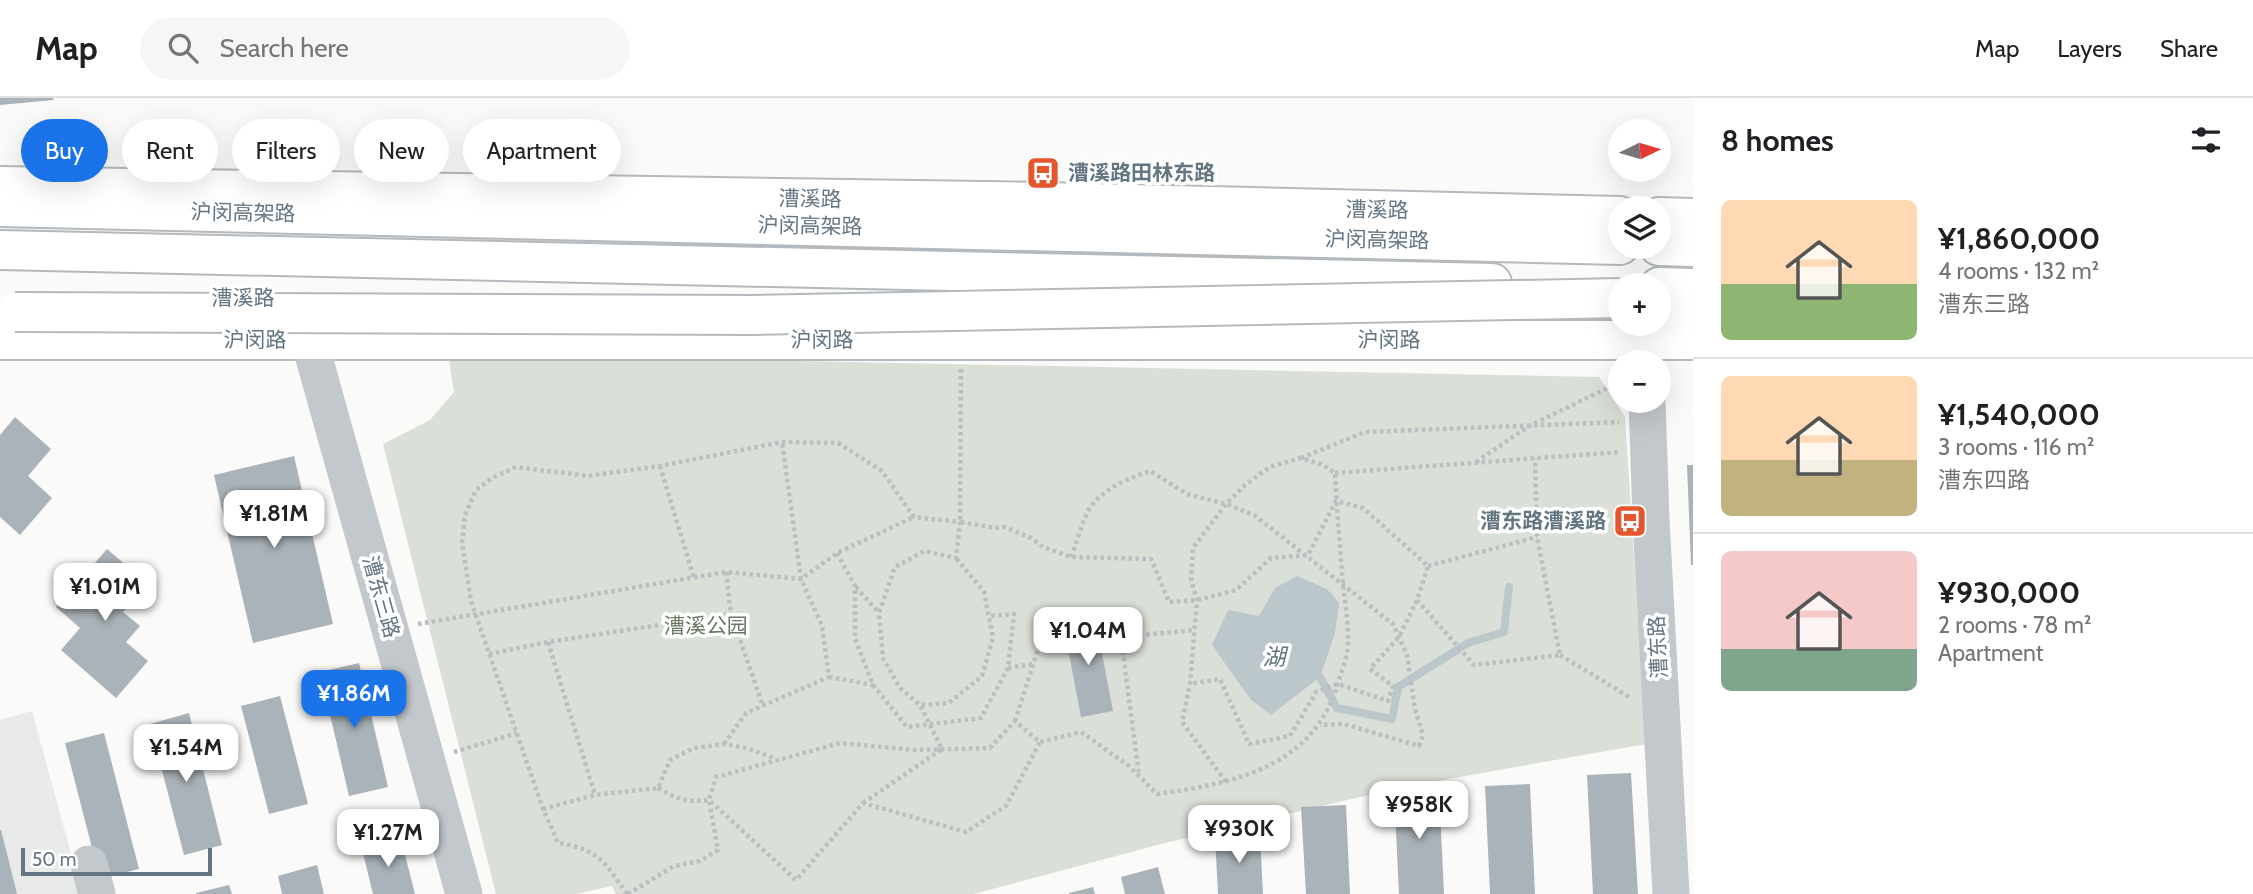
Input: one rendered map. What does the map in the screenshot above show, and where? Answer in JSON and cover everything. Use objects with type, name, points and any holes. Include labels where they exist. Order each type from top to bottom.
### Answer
[{"type":"main road","name":"漕溪路","points":[[0,186],[1048,202],[1608,216]]},
{"type":"main road","name":"沪闵高架路","points":[[0,207],[1608,246]]},
{"type":"main road","points":[[1671,217],[1693,218]]},
{"type":"main road","points":[[1671,246],[1693,247]]},
{"type":"main road","name":"沪闵高架路","points":[[0,250],[1608,286]]},
{"type":"main road","points":[[1671,287],[1693,288]]},
{"type":"main road","points":[[1671,297],[1693,296]]},
{"type":"main road","points":[[4,315],[753,315],[1608,298]]},
{"type":"main road","name":"漕溪路","points":[[4,315],[1608,308]]},
{"type":"main road","points":[[1649,337],[1693,309]]},
{"type":"main road","name":"沪闵路","points":[[4,315],[309,340],[1649,337]]},
{"type":"main road","points":[[1649,337],[1693,340]]},
{"type":"street","name":"漕东三路","points":[[309,340],[464,894]]},
{"type":"street","name":"漕东路","points":[[1647,424],[1671,894]]},
{"type":"path","points":[[956,558],[960,522],[962,340]]},
{"type":"path","points":[[1475,463],[1529,426],[1608,388]]},
{"type":"path","points":[[1226,782],[1182,722],[1190,684],[1197,600],[1191,580],[1193,548],[1226,504],[1245,485],[1270,467],[1364,432],[1647,424]]},
{"type":"path","points":[[1300,458],[1321,464],[1335,473],[1535,458],[1647,424]]},
{"type":"path","points":[[914,517],[882,471],[838,443],[782,442],[660,466],[588,476],[516,467],[492,478],[476,490],[465,515],[463,543],[471,601],[543,809],[558,843],[576,846],[602,858],[627,894],[674,866],[700,861],[718,850],[709,800],[716,777],[840,743],[915,750],[990,747],[1015,721],[1039,646],[1061,615],[1095,611],[1102,629],[1121,638],[1194,630]]},
{"type":"path","points":[[782,442],[801,579],[822,626],[829,677]]},
{"type":"path","points":[[1535,458],[1537,537],[1560,655]]},
{"type":"path","points":[[660,466],[694,578]]},
{"type":"path","points":[[1071,558],[1091,506],[1108,491],[1150,471],[1187,494],[1255,515],[1393,624],[1408,661],[1413,697],[1423,735],[1419,746],[1344,723],[1320,724]]},
{"type":"path","points":[[863,803],[966,832],[1006,806],[1040,742],[1081,732],[1129,766],[1157,794],[1255,774],[1290,753],[1324,717],[1333,699],[1348,646],[1335,473]]},
{"type":"path","points":[[1308,555],[1336,501]]},
{"type":"path","points":[[1336,501],[1363,509],[1428,566]]},
{"type":"path","points":[[389,628],[726,572],[801,579],[837,553],[914,517],[1005,527],[1031,538],[1043,548],[1071,558],[1151,559],[1169,602],[1197,600],[1236,590],[1271,558],[1308,555]]},
{"type":"path","points":[[1428,566],[1537,537]]},
{"type":"path","points":[[920,705],[949,704],[982,676],[993,638],[984,592],[956,558],[924,551],[895,567],[879,613],[883,658],[900,688],[920,705],[942,749]]},
{"type":"path","points":[[837,553],[855,586],[879,613]]},
{"type":"path","points":[[1190,684],[1220,679],[1249,744],[1290,736],[1317,692],[1337,684],[1388,701],[1393,686],[1370,669],[1399,637],[1417,600],[1428,566]]},
{"type":"path","points":[[726,572],[731,614],[763,706]]},
{"type":"path","points":[[855,586],[855,639],[873,685],[907,727],[981,718],[1008,668],[1014,614],[989,616]]},
{"type":"path","points":[[1417,600],[1474,665],[1560,655],[1661,717]]},
{"type":"path","points":[[489,654],[548,642],[731,614]]},
{"type":"path","points":[[1121,638],[1139,776]]},
{"type":"path","points":[[548,642],[595,795]]},
{"type":"path","points":[[1008,668],[1033,664]]},
{"type":"path","points":[[724,744],[746,713],[829,677],[873,685]]},
{"type":"path","points":[[1015,721],[1040,742]]},
{"type":"path","points":[[426,761],[517,733]]},
{"type":"path","points":[[658,788],[670,760],[694,748],[724,744],[747,748],[776,759]]},
{"type":"path","points":[[709,800],[796,880],[863,803],[942,749]]},
{"type":"path","points":[[543,809],[595,795],[658,788],[677,800],[709,800]]},
{"type":"shaded area","points":[[32,711],[82,894],[0,894],[0,720]]},
{"type":"green space","name":"漕溪公园","points":[[448,354],[1599,377],[1608,391],[1608,413],[1622,413],[1625,417],[1646,744],[1403,787],[1165,843],[974,894],[616,894],[612,886],[577,894],[496,894],[383,444],[430,420],[454,392]]},
{"type":"water","name":"湖","points":[[1297,576],[1327,589],[1339,603],[1335,633],[1320,677],[1271,715],[1251,700],[1212,645],[1228,610],[1259,616],[1275,588]]},
{"type":"building","points":[[0,98],[53,98],[54,100],[0,105]]},
{"type":"building","points":[[15,417],[51,449],[28,476],[52,498],[20,535],[0,517],[0,435]]},
{"type":"building","points":[[294,456],[333,624],[253,643],[214,475]]},
{"type":"building","points":[[1687,465],[1693,465],[1693,565],[1691,565]]},
{"type":"building","points":[[107,549],[147,583],[123,612],[140,626],[126,642],[148,661],[116,698],[61,650],[80,628],[56,607]]},
{"type":"building","points":[[1095,617],[1113,711],[1081,717],[1063,622]]},
{"type":"building","points":[[359,663],[388,787],[349,796],[320,672]]},
{"type":"building","points":[[280,696],[308,804],[269,814],[241,706]]},
{"type":"building","points":[[189,713],[222,845],[184,855],[150,724]]},
{"type":"building","points":[[104,733],[139,869],[100,879],[65,743]]},
{"type":"building","points":[[1631,773],[1638,894],[1593,894],[1587,775]]},
{"type":"building","points":[[1530,784],[1535,894],[1490,894],[1485,786]]},
{"type":"building","points":[[1439,787],[1444,894],[1399,894],[1394,789]]},
{"type":"building","points":[[1346,805],[1350,894],[1306,894],[1301,807]]},
{"type":"building","points":[[1,830],[17,894],[0,894]]},
{"type":"building","points":[[1260,835],[1263,894],[1218,894],[1215,837]]},
{"type":"building","points":[[401,839],[415,894],[373,894],[362,849]]},
{"type":"building","points":[[317,865],[324,894],[282,894],[278,876]]},
{"type":"building","points":[[1158,867],[1165,894],[1125,894],[1121,877]]},
{"type":"building","points":[[229,885],[232,894],[196,894],[196,893]]},
{"type":"building","points":[[1093,887],[1095,894],[1069,894],[1069,893]]},
{"type":"waterway","points":[[1320,677],[1337,708],[1392,719],[1398,687],[1468,643],[1504,632],[1509,587]]},
{"type":"place","name":"漕溪路田林东路","points":[[1043,173]]},
{"type":"place","name":"漕东路漕溪路","points":[[1630,521]]}]
